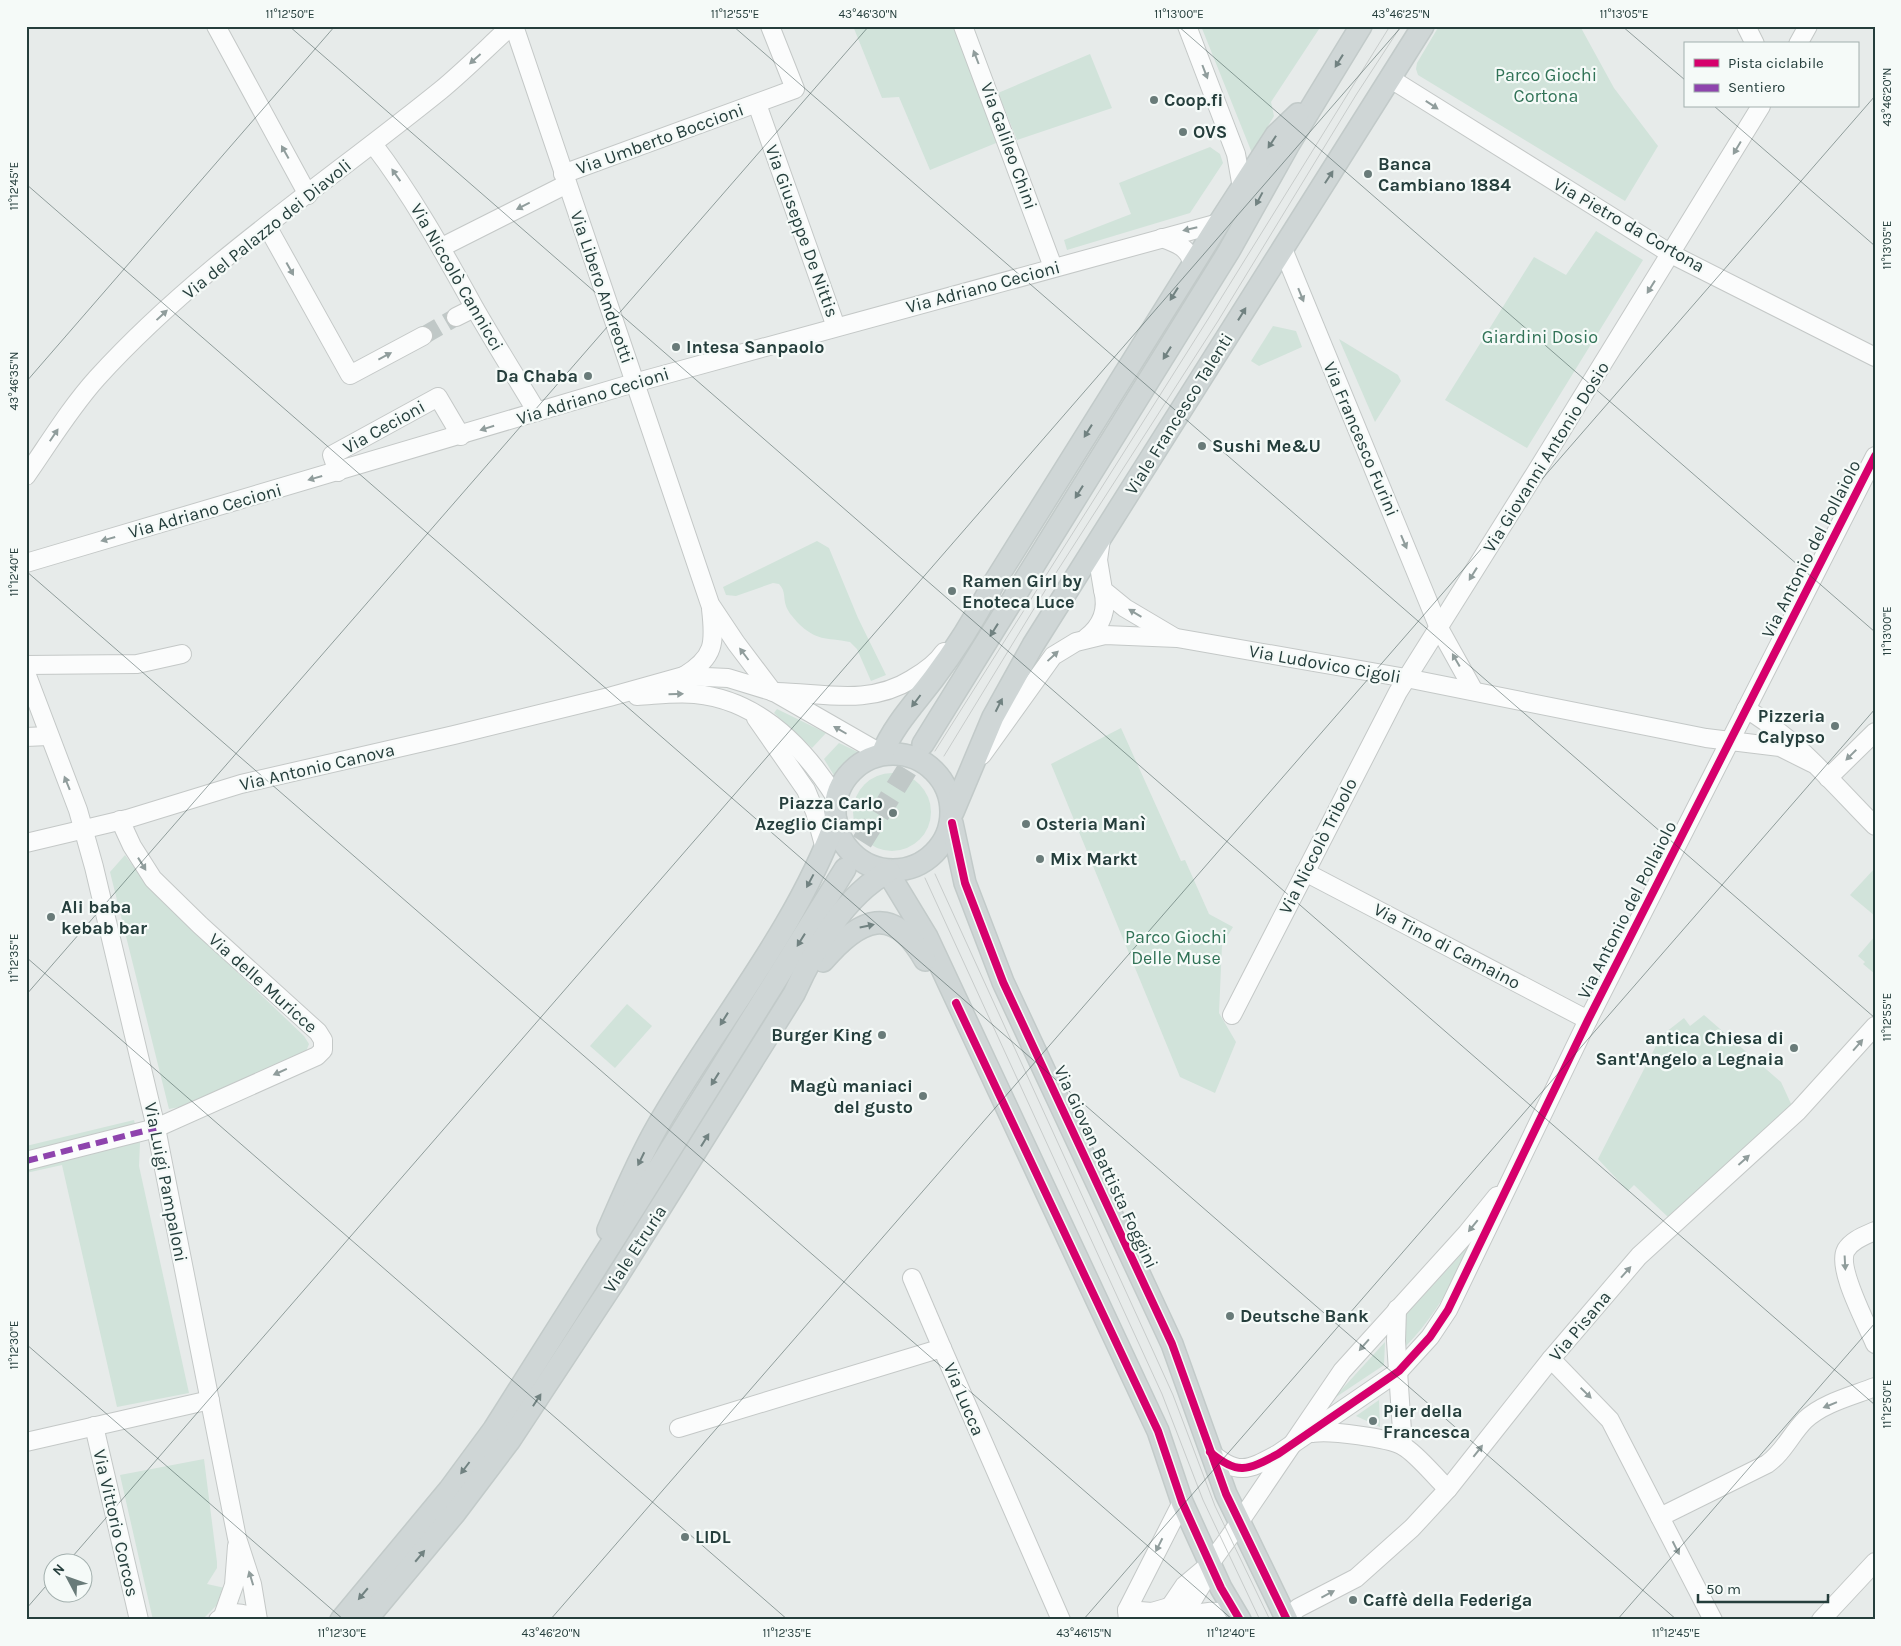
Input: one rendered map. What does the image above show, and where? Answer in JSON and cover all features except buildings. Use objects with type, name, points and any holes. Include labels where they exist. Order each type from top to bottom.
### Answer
[{"type":"main road","points":[[923,744],[1224,259],[1318,95],[1361,26]]},
{"type":"main road","name":"Viale Francesco Talenti","points":[[952,818],[993,718],[1008,689],[1101,536],[1423,26]]},
{"type":"main road","points":[[882,754],[895,730],[952,654],[992,586],[1192,264],[1276,135],[1318,95]]},
{"type":"main road","points":[[882,754],[909,756],[932,769],[948,793],[952,818],[942,844],[930,857],[908,868],[889,871],[866,863],[852,851],[841,834],[836,820],[836,798],[843,782],[852,770],[864,761],[882,754]]},
{"type":"main road","name":"Via Giovan Battista Foggini","points":[[952,818],[964,883],[1003,982],[1172,1344],[1210,1452],[1238,1523],[1286,1619]]},
{"type":"main road","name":"Viale Etruria","points":[[573,1305],[657,1127],[798,903],[825,849],[836,820]]},
{"type":"main road","name":"Viale Etruria","points":[[366,1620],[455,1513],[502,1434],[573,1305],[845,869]]},
{"type":"main road","points":[[889,871],[897,888],[927,937],[956,1003],[1158,1431],[1182,1502],[1209,1564],[1238,1617]]},
{"type":"main road","name":"Viale Etruria","points":[[342,1620],[449,1490],[502,1434],[620,1274],[844,910],[870,884],[889,871]]},
{"type":"main road","points":[[794,994],[851,932],[867,925],[883,924],[895,927],[908,935],[956,1003]]},
{"type":"street","points":[[216,26],[308,195]]},
{"type":"street","name":"Via del Palazzo dei Diavoli","points":[[26,476],[74,405],[102,373],[186,291],[241,244],[308,195],[443,88],[512,26]]},
{"type":"street","name":"Via Libero Andreotti","points":[[512,26],[710,604],[736,643],[774,692]]},
{"type":"street","name":"Via Umberto Boccioni","points":[[442,248],[565,179],[795,89],[770,26]]},
{"type":"street","name":"Via Galileo Chini","points":[[963,26],[1053,267]]},
{"type":"street","points":[[1187,26],[1236,154],[1242,188]]},
{"type":"street","points":[[1746,26],[1754,42]]},
{"type":"street","points":[[1799,42],[1808,26]]},
{"type":"street","name":"Via Pietro da Cortona","points":[[1391,79],[1671,254],[1875,357]]},
{"type":"street","name":"Via Giuseppe De Nittis","points":[[757,104],[836,327]]},
{"type":"street","name":"Via Giovanni Antonio Dosio","points":[[1406,678],[1439,628],[1760,108]]},
{"type":"street","name":"Via Niccolò Cannicci","points":[[373,144],[398,176],[442,248],[474,308],[537,412]]},
{"type":"street","points":[[1162,238],[1219,222]]},
{"type":"street","points":[[267,226],[350,375],[423,336]]},
{"type":"street","points":[[1162,238],[1181,246],[1189,254],[1192,264]]},
{"type":"street","name":"Via Adriano Cecioni","points":[[26,563],[461,436],[634,382],[1162,238]]},
{"type":"street","name":"Via Francesco Furini","points":[[1283,249],[1439,628]]},
{"type":"street","points":[[456,317],[474,308]]},
{"type":"street","name":"Via Cecioni","points":[[338,472],[332,455],[438,397],[461,436]]},
{"type":"street","name":"Via Antonio del Pollaiolo","points":[[1210,1452],[1226,1466],[1239,1468],[1264,1462],[1312,1433],[1399,1371],[1430,1337],[1448,1310],[1588,1020],[1875,456]]},
{"type":"street","name":"Via Ludovico Cigoli","points":[[1086,638],[1096,629],[1102,618],[1105,601],[1098,560],[1101,536]]},
{"type":"street","points":[[774,692],[846,697],[878,694],[909,681],[935,662],[992,586]]},
{"type":"street","name":"Via Ludovico Cigoli","points":[[1103,590],[1125,608],[1177,638]]},
{"type":"street","name":"Via Libero Andreotti","points":[[684,676],[701,664],[712,645],[710,604]]},
{"type":"street","points":[[1439,628],[1474,691]]},
{"type":"street","name":"Via Ludovico Cigoli","points":[[973,766],[996,738],[1050,659],[1070,644],[1086,638],[1105,635],[1177,638],[1406,678],[1729,742],[1780,747],[1812,763]]},
{"type":"street","points":[[26,665],[137,664],[182,654]]},
{"type":"street","name":"Via Luigi Pampaloni","points":[[26,674],[83,829],[156,1128],[237,1538],[252,1584],[258,1620]]},
{"type":"street","name":"Via Antonio Canova","points":[[26,843],[120,820],[265,778],[610,697],[684,676],[728,678],[774,692]]},
{"type":"street","name":"Via Niccolò Tribolo","points":[[1232,1015],[1406,678]]},
{"type":"street","points":[[774,692],[882,754]]},
{"type":"street","name":"Via Antonio Canova","points":[[610,697],[692,694],[713,696],[752,712]]},
{"type":"street","points":[[1746,709],[1764,720],[1812,763],[1875,826]]},
{"type":"street","points":[[752,712],[774,725],[806,754],[836,798]]},
{"type":"street","points":[[752,712],[806,790],[815,812],[825,849]]},
{"type":"street","points":[[1828,778],[1875,732]]},
{"type":"street","points":[[26,737],[48,736]]},
{"type":"street","name":"Via delle Muricce","points":[[120,820],[132,846],[153,879],[200,925],[318,1032],[324,1046],[317,1056],[156,1128]]},
{"type":"street","name":"Via Tino di Camaino","points":[[1305,872],[1588,1020]]},
{"type":"street","name":"Via Pisana","points":[[1286,1619],[1298,1608],[1356,1578],[1412,1528],[1448,1489],[1551,1359],[1639,1256],[1798,1111],[1875,1026]]},
{"type":"street","points":[[26,1161],[156,1128]]},
{"type":"street","name":"Via Antonio del Pollaiolo","points":[[1170,1616],[1184,1586],[1209,1564],[1342,1371],[1467,1233],[1513,1173]]},
{"type":"street","points":[[1875,1231],[1855,1241],[1847,1248],[1843,1263],[1875,1344]]},
{"type":"street","points":[[912,1278],[942,1348]]},
{"type":"street","points":[[1397,1309],[1403,1446]]},
{"type":"street","name":"Via Lucca","points":[[679,1428],[942,1348],[1061,1620]]},
{"type":"street","points":[[1551,1359],[1610,1420],[1713,1620]]},
{"type":"street","points":[[1660,1517],[1767,1464],[1775,1458],[1803,1422],[1816,1410],[1875,1386]]},
{"type":"street","name":"Via Vittorio Corcos","points":[[26,1442],[210,1400]]},
{"type":"street","name":"Via Vittorio Corcos","points":[[94,1426],[139,1620]]},
{"type":"street","points":[[1312,1433],[1325,1431],[1346,1433],[1403,1446],[1448,1489]]},
{"type":"street","points":[[1123,1616],[1182,1502]]},
{"type":"street","name":"Via Luigi Pampaloni","points":[[220,1618],[234,1585],[237,1538]]},
{"type":"street","points":[[1821,1620],[1875,1562]]},
{"type":"street","points":[[1186,1620],[1203,1612],[1217,1611],[1238,1617]]},
{"type":"street","points":[[1123,1616],[1152,1612],[1170,1616]]},
{"type":"street","name":"Via Luigi Pampaloni","points":[[220,1618],[233,1613],[244,1614],[253,1620]]},
{"type":"green space","points":[[853,26],[956,26],[1001,141],[930,170],[899,97],[882,98]]},
{"type":"green space","points":[[1201,26],[1321,26],[1271,102],[1274,116],[1252,153]]},
{"type":"green space","name":"Parco Giochi Cortona","points":[[1439,26],[1580,26],[1614,88],[1658,146],[1625,201],[1418,75],[1417,63]]},
{"type":"green space","points":[[1090,54],[1112,108],[1017,140],[998,93]]},
{"type":"green space","points":[[1210,147],[1220,154],[1223,163],[1190,213],[1067,250],[1064,240],[1131,214],[1119,183]]},
{"type":"green space","name":"Giardini Dosio","points":[[1596,231],[1643,260],[1527,448],[1445,400],[1534,257],[1566,275]]},
{"type":"green space","points":[[1273,326],[1296,331],[1302,347],[1259,366],[1251,361]]},
{"type":"green space","points":[[1339,339],[1398,375],[1401,381],[1375,422]]},
{"type":"green space","points":[[817,541],[829,548],[858,618],[886,675],[871,681],[857,649],[850,642],[822,638],[804,628],[788,610],[783,589],[779,584],[773,583],[736,596],[726,595],[723,587]]},
{"type":"green space","points":[[777,709],[826,733],[812,748],[774,713]]},
{"type":"green space","name":"Parco Giochi Delle Muse","points":[[1121,728],[1181,861],[1185,860],[1209,914],[1233,927],[1222,945],[1219,1013],[1236,1042],[1215,1093],[1180,1077],[1051,764]]},
{"type":"green space","points":[[839,743],[858,752],[835,777],[824,759]]},
{"type":"green space","points":[[884,773],[900,773],[914,779],[925,790],[931,804],[931,820],[925,834],[914,845],[900,851],[884,851],[870,845],[859,834],[853,820],[853,804],[859,790],[870,779]]},
{"type":"green space","points":[[125,855],[150,889],[304,1036],[309,1044],[305,1054],[185,1106],[169,1109],[110,872]]},
{"type":"green space","points":[[1875,868],[1875,916],[1850,895]]},
{"type":"green space","points":[[1875,936],[1875,974],[1863,964],[1865,962],[1858,956]]},
{"type":"green space","points":[[627,1004],[652,1026],[615,1068],[590,1046]]},
{"type":"green space","points":[[1704,1015],[1781,1082],[1792,1106],[1668,1217],[1634,1185],[1628,1191],[1598,1159],[1661,1036],[1684,1018],[1690,1026]]},
{"type":"green space","points":[[134,1120],[140,1143],[139,1166],[189,1393],[117,1407],[62,1165],[26,1173],[26,1146]]},
{"type":"green space","points":[[1476,1238],[1436,1308],[1406,1346],[1404,1342],[1403,1318]]},
{"type":"green space","points":[[1385,1342],[1384,1365],[1333,1399]]},
{"type":"green space","points":[[1379,1400],[1380,1427],[1356,1416]]},
{"type":"green space","points":[[204,1459],[217,1562],[217,1568],[207,1584],[225,1588],[219,1603],[202,1620],[153,1620],[120,1475]]},
{"type":"tunnel","points":[[423,336],[456,317]]},
{"type":"tunnel","points":[[845,869],[923,744]]},
{"type":"tram line","points":[[935,751],[1210,316],[1390,26]]},
{"type":"tram line","points":[[944,756],[1054,576],[1218,321],[1356,95],[1401,26]]},
{"type":"tram line","points":[[935,874],[1173,1395],[1215,1506],[1270,1620]]},
{"type":"tram line","points":[[925,878],[1162,1394],[1203,1500],[1260,1620]]},
{"type":"marked path","points":[[26,1161],[156,1128]]},
{"type":"cycle path","points":[[1210,1452],[1228,1465],[1236,1467],[1251,1467],[1259,1464],[1278,1454],[1399,1371],[1430,1337],[1448,1310],[1588,1020],[1875,456]]},
{"type":"cycle path","points":[[952,823],[965,883],[1003,982],[1172,1344],[1226,1494],[1287,1620]]},
{"type":"cycle path","points":[[956,1003],[1158,1431],[1182,1502],[1221,1588],[1240,1620]]},
{"type":"place","name":"Coop.fi","points":[[1154,100]]},
{"type":"place","name":"OVS","points":[[1183,132]]},
{"type":"place","name":"Banca Cambiano 1884","points":[[1368,174]]},
{"type":"place","name":"Intesa Sanpaolo","points":[[676,347]]},
{"type":"place","name":"Da Chaba","points":[[588,376]]},
{"type":"place","name":"Sushi Me&U","points":[[1202,446]]},
{"type":"place","name":"Ramen Girl by Enoteca Luce","points":[[952,591]]},
{"type":"place","name":"Pizzeria Calypso","points":[[1835,726]]},
{"type":"place","name":"Piazza Carlo Azeglio Ciampi","points":[[893,813]]},
{"type":"place","name":"Osteria Manì","points":[[1026,824]]},
{"type":"place","name":"Mix Markt","points":[[1040,859]]},
{"type":"place","name":"Ali baba kebab bar","points":[[51,917]]},
{"type":"place","name":"Burger King","points":[[882,1035]]},
{"type":"place","name":"antica Chiesa di Sant'Angelo a Legnaia","points":[[1794,1048]]},
{"type":"place","name":"Magù maniaci del gusto","points":[[923,1096]]},
{"type":"place","name":"Deutsche Bank","points":[[1230,1316]]},
{"type":"place","name":"Pier della Francesca","points":[[1373,1421]]},
{"type":"place","name":"LIDL","points":[[685,1537]]},
{"type":"place","name":"Caffè della Federiga","points":[[1353,1600]]}]
